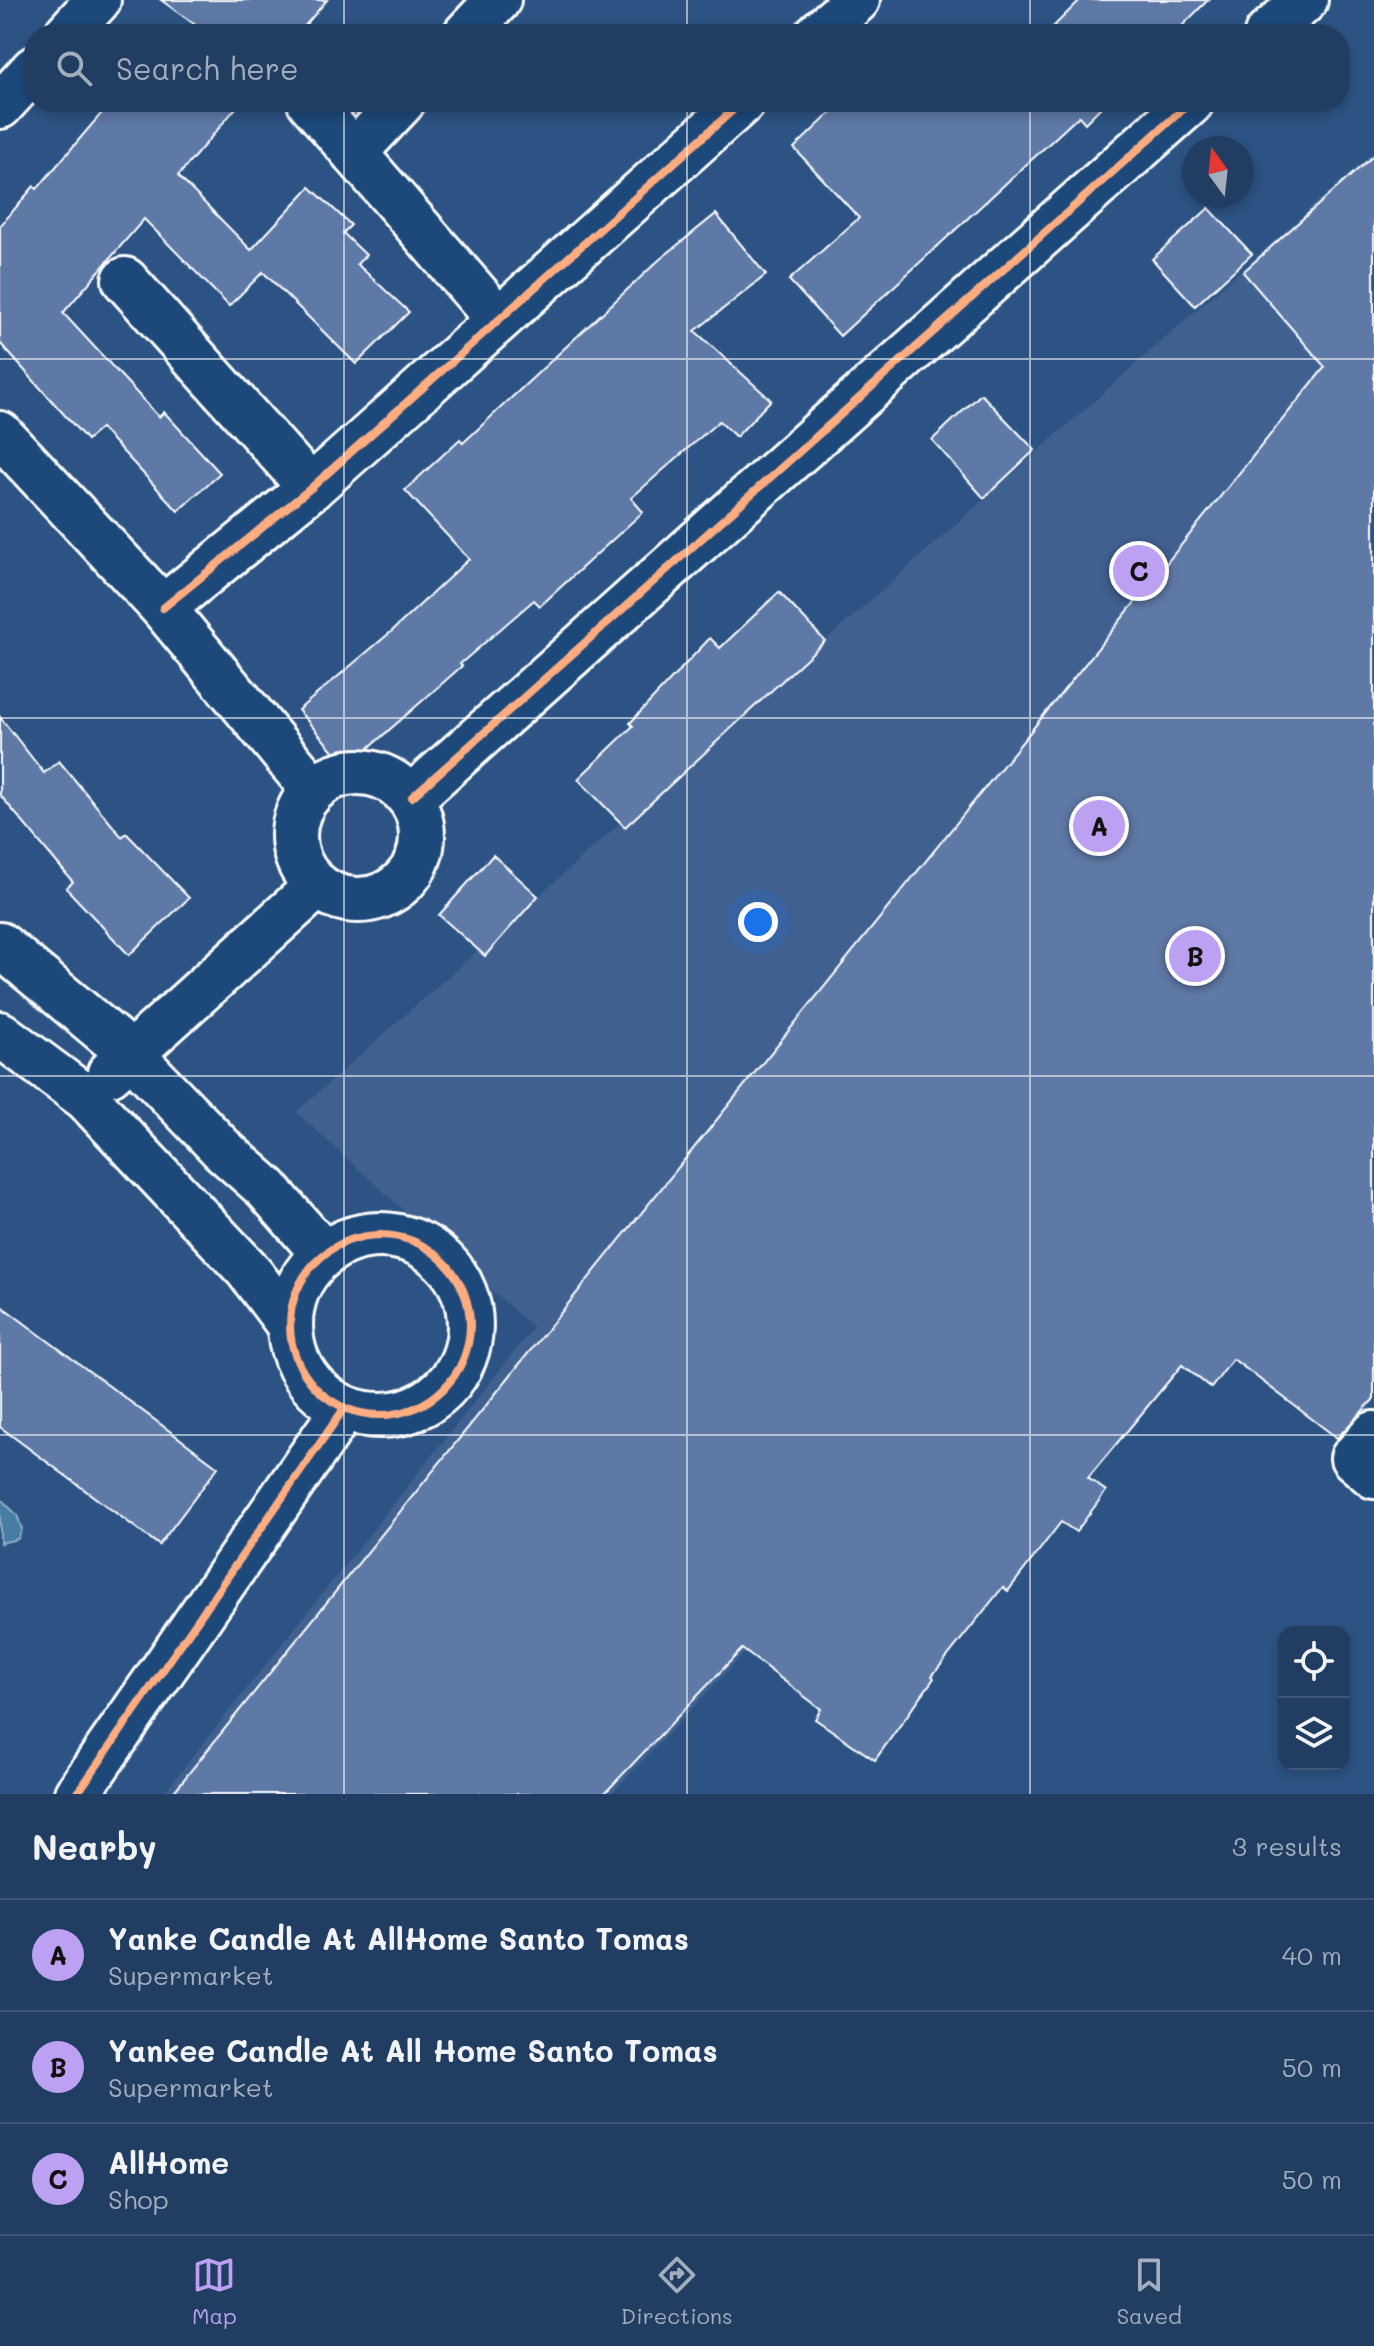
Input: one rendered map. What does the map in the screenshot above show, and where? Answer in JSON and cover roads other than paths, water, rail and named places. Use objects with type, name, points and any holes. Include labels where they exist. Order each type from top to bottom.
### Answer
[{"type":"street","points":[[76,24],[98,0]]},
{"type":"street","points":[[475,24],[498,0]]},
{"type":"street","points":[[829,24],[857,0]]},
{"type":"street","points":[[1278,24],[1305,0]]},
{"type":"street","points":[[0,106],[24,80]]},
{"type":"street","points":[[319,112],[498,319]]},
{"type":"street","points":[[354,153],[393,112]]},
{"type":"street","points":[[163,608],[311,488],[731,112]]},
{"type":"street","points":[[412,797],[1180,112]]},
{"type":"street","points":[[125,280],[311,488]]},
{"type":"street","points":[[0,434],[163,608],[312,788]]},
{"type":"street","points":[[345,771],[382,774],[412,797],[422,826],[420,857],[403,884],[376,899],[344,901],[316,887],[295,857],[294,820],[312,788],[345,771]]},
{"type":"street","points":[[86,1098],[130,1053],[316,887]]},
{"type":"street","points":[[0,945],[130,1053],[223,1150],[266,1188],[323,1253]]},
{"type":"street","points":[[0,1034],[86,1098],[247,1269],[287,1322],[301,1374],[343,1410],[391,1417],[436,1399],[465,1361],[472,1313],[453,1269],[416,1239],[367,1234],[323,1253],[298,1283],[287,1322]]},
{"type":"street","points":[[77,1794],[343,1410]]},
{"type":"street","points":[[1374,1434],[1353,1458],[1374,1476]]},
{"type":"place","name":"AllHome","points":[[1139,571]]},
{"type":"place","name":"Yanke Candle At AllHome Santo Tomas","points":[[1099,826]]},
{"type":"place","name":"Yankee Candle At All Home Santo Tomas","points":[[1195,956]]}]
